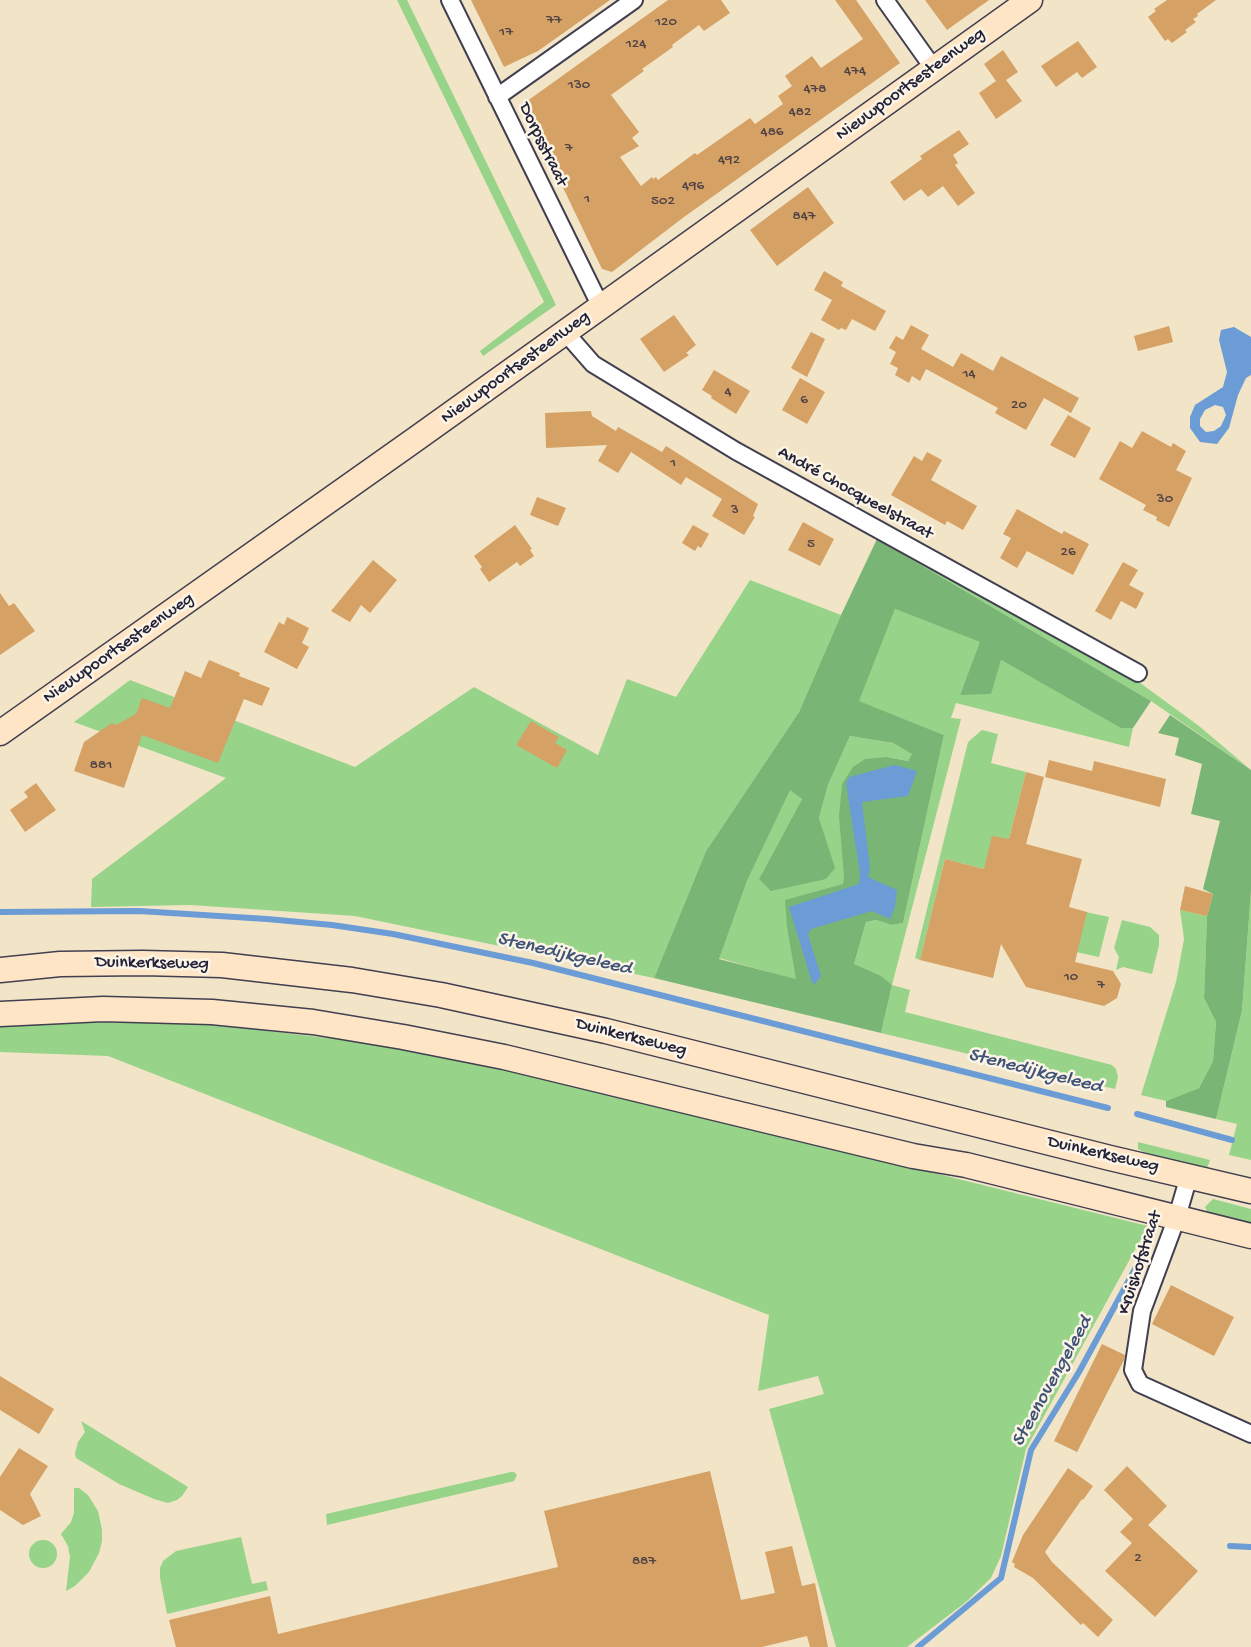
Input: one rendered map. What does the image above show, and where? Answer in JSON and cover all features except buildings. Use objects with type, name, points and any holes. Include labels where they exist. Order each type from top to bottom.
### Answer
[{"type":"main road","name":"Nieuwpoortsesteenweg","points":[[0,734],[1030,0]]},
{"type":"main road","points":[[0,958],[73,954],[143,963]]},
{"type":"main road","name":"Duinkerkseweg","points":[[0,970],[60,964],[222,965],[441,995],[606,1031],[1251,1191]]},
{"type":"main road","points":[[0,1014],[103,1009],[212,1012],[313,1022],[403,1036],[504,1057],[913,1156],[966,1165],[1251,1236]]},
{"type":"street","name":"Dorpsstraat","points":[[450,0],[601,307]]},
{"type":"street","points":[[497,97],[634,0]]},
{"type":"street","points":[[885,0],[934,69]]},
{"type":"street","name":"André Chocqueelstraat","points":[[567,332],[593,364],[736,451],[1138,673]]},
{"type":"street","name":"Kruishofstraat","points":[[1189,1176],[1177,1217],[1142,1311],[1133,1370],[1140,1383],[1251,1434]]},
{"type":"green space","points":[[397,0],[407,0],[556,305],[483,356],[480,351],[544,302]]},
{"type":"green space","points":[[877,539],[1132,677],[1199,726],[1251,770],[1151,701]]},
{"type":"green space","points":[[877,539],[1151,701],[1133,728],[1121,728],[1001,660],[991,694],[960,695],[980,642],[895,609],[859,701],[944,735],[903,923],[892,925],[876,920],[866,922],[854,964],[881,976],[892,985],[881,1033],[654,978],[706,851],[799,712]],"holes":[[[850,736],[893,743],[912,754],[908,761],[887,757],[865,759],[853,767],[842,784],[839,816],[843,884],[785,900],[796,979],[719,959],[747,881],[790,790],[802,799],[759,879],[771,891],[826,879],[835,868],[819,818],[828,785]]]},
{"type":"green space","points":[[750,580],[841,615],[799,712],[706,851],[654,978],[355,916],[190,905],[91,907],[92,879],[226,778],[74,722],[130,680],[355,767],[474,687],[598,755],[627,679],[676,697]]},
{"type":"green space","points":[[895,609],[981,642],[960,695],[1001,660],[1121,727],[1133,728],[1129,747],[956,703],[951,718],[961,719],[892,985],[854,964],[866,922],[876,920],[892,925],[903,923],[944,735],[858,701]]},
{"type":"green space","points":[[1170,715],[1251,770],[1251,891],[1242,1011],[1216,1119],[1166,1107],[1166,1101],[1199,1088],[1213,1061],[1216,1022],[1204,998],[1207,916],[1213,894],[1203,889],[1220,821],[1191,814],[1202,764],[1175,755],[1179,738],[1158,733]]},
{"type":"green space","points":[[982,730],[998,734],[991,763],[1026,772],[1009,839],[984,869],[945,859],[920,960],[915,958],[968,742]]},
{"type":"green space","points":[[850,736],[893,743],[913,754],[908,761],[887,757],[843,884],[793,957],[797,980],[719,958],[747,881],[790,789],[802,799],[759,879],[834,869],[819,818],[828,785]]},
{"type":"green space","points":[[1251,891],[1251,1160],[1229,1155],[1237,1124],[1216,1119],[1242,1011]]},
{"type":"green space","points":[[1180,910],[1207,916],[1204,998],[1216,1022],[1213,1061],[1199,1088],[1166,1101],[1141,1095],[1176,982],[1184,939]]},
{"type":"green space","points":[[1086,912],[1109,917],[1099,957],[1076,952]]},
{"type":"green space","points":[[1122,920],[1150,927],[1159,935],[1152,974],[1123,967],[1116,970],[1119,957],[1114,948]]},
{"type":"green space","points":[[892,985],[910,990],[905,1012],[1112,1065],[1118,1077],[1115,1089],[881,1033]]},
{"type":"green space","points":[[40,1023],[209,1024],[344,1040],[498,1067],[1148,1226],[1026,1449],[1001,1556],[991,1578],[966,1602],[907,1647],[836,1647],[769,1409],[824,1394],[818,1376],[758,1391],[769,1315],[108,1056],[0,1052],[0,1027]]},
{"type":"green space","points":[[1138,1142],[1210,1160],[1207,1168],[1148,1154],[1138,1149]]},
{"type":"green space","points":[[1213,1199],[1251,1209],[1251,1223],[1208,1213],[1205,1207]]},
{"type":"green space","points":[[81,1421],[188,1487],[182,1496],[168,1503],[154,1499],[119,1484],[76,1458],[78,1442],[85,1432]]},
{"type":"green space","points":[[511,1472],[517,1475],[514,1481],[327,1525],[326,1514]]},
{"type":"green space","points":[[74,1488],[79,1488],[88,1495],[98,1511],[102,1541],[99,1553],[89,1572],[75,1586],[66,1591],[70,1557],[68,1546],[61,1534],[71,1522],[74,1513]]},
{"type":"green space","points":[[241,1537],[252,1584],[266,1581],[268,1590],[167,1614],[160,1578],[163,1561],[176,1551]]},
{"type":"green space","points":[[43,1540],[53,1544],[57,1554],[53,1564],[43,1568],[33,1564],[29,1554],[33,1544]]},
{"type":"water","points":[[1234,327],[1251,337],[1251,375],[1246,378],[1238,395],[1229,428],[1217,444],[1200,442],[1190,428],[1190,417],[1195,405],[1223,387],[1227,372],[1219,340],[1221,330]],"holes":[[[1215,405],[1223,407],[1226,415],[1221,426],[1214,431],[1206,432],[1200,426],[1200,419],[1205,410]]]},
{"type":"water","points":[[895,765],[917,771],[908,796],[862,802],[870,868],[868,877],[897,890],[895,907],[890,919],[872,911],[811,929],[808,935],[821,976],[815,984],[812,982],[789,907],[859,884],[860,874],[846,783],[849,777]]},
{"type":"waterway","name":"Stenedijkgeleed","points":[[0,912],[139,911],[267,919],[393,934],[533,963],[1108,1108]]},
{"type":"waterway","name":"Stenedijkgeleed","points":[[1137,1114],[1232,1140]]},
{"type":"waterway","name":"Steenovengeleed","points":[[918,1647],[1001,1578],[1031,1450],[1079,1372],[1148,1245]]},
{"type":"waterway","points":[[1230,1546],[1251,1547]]}]
